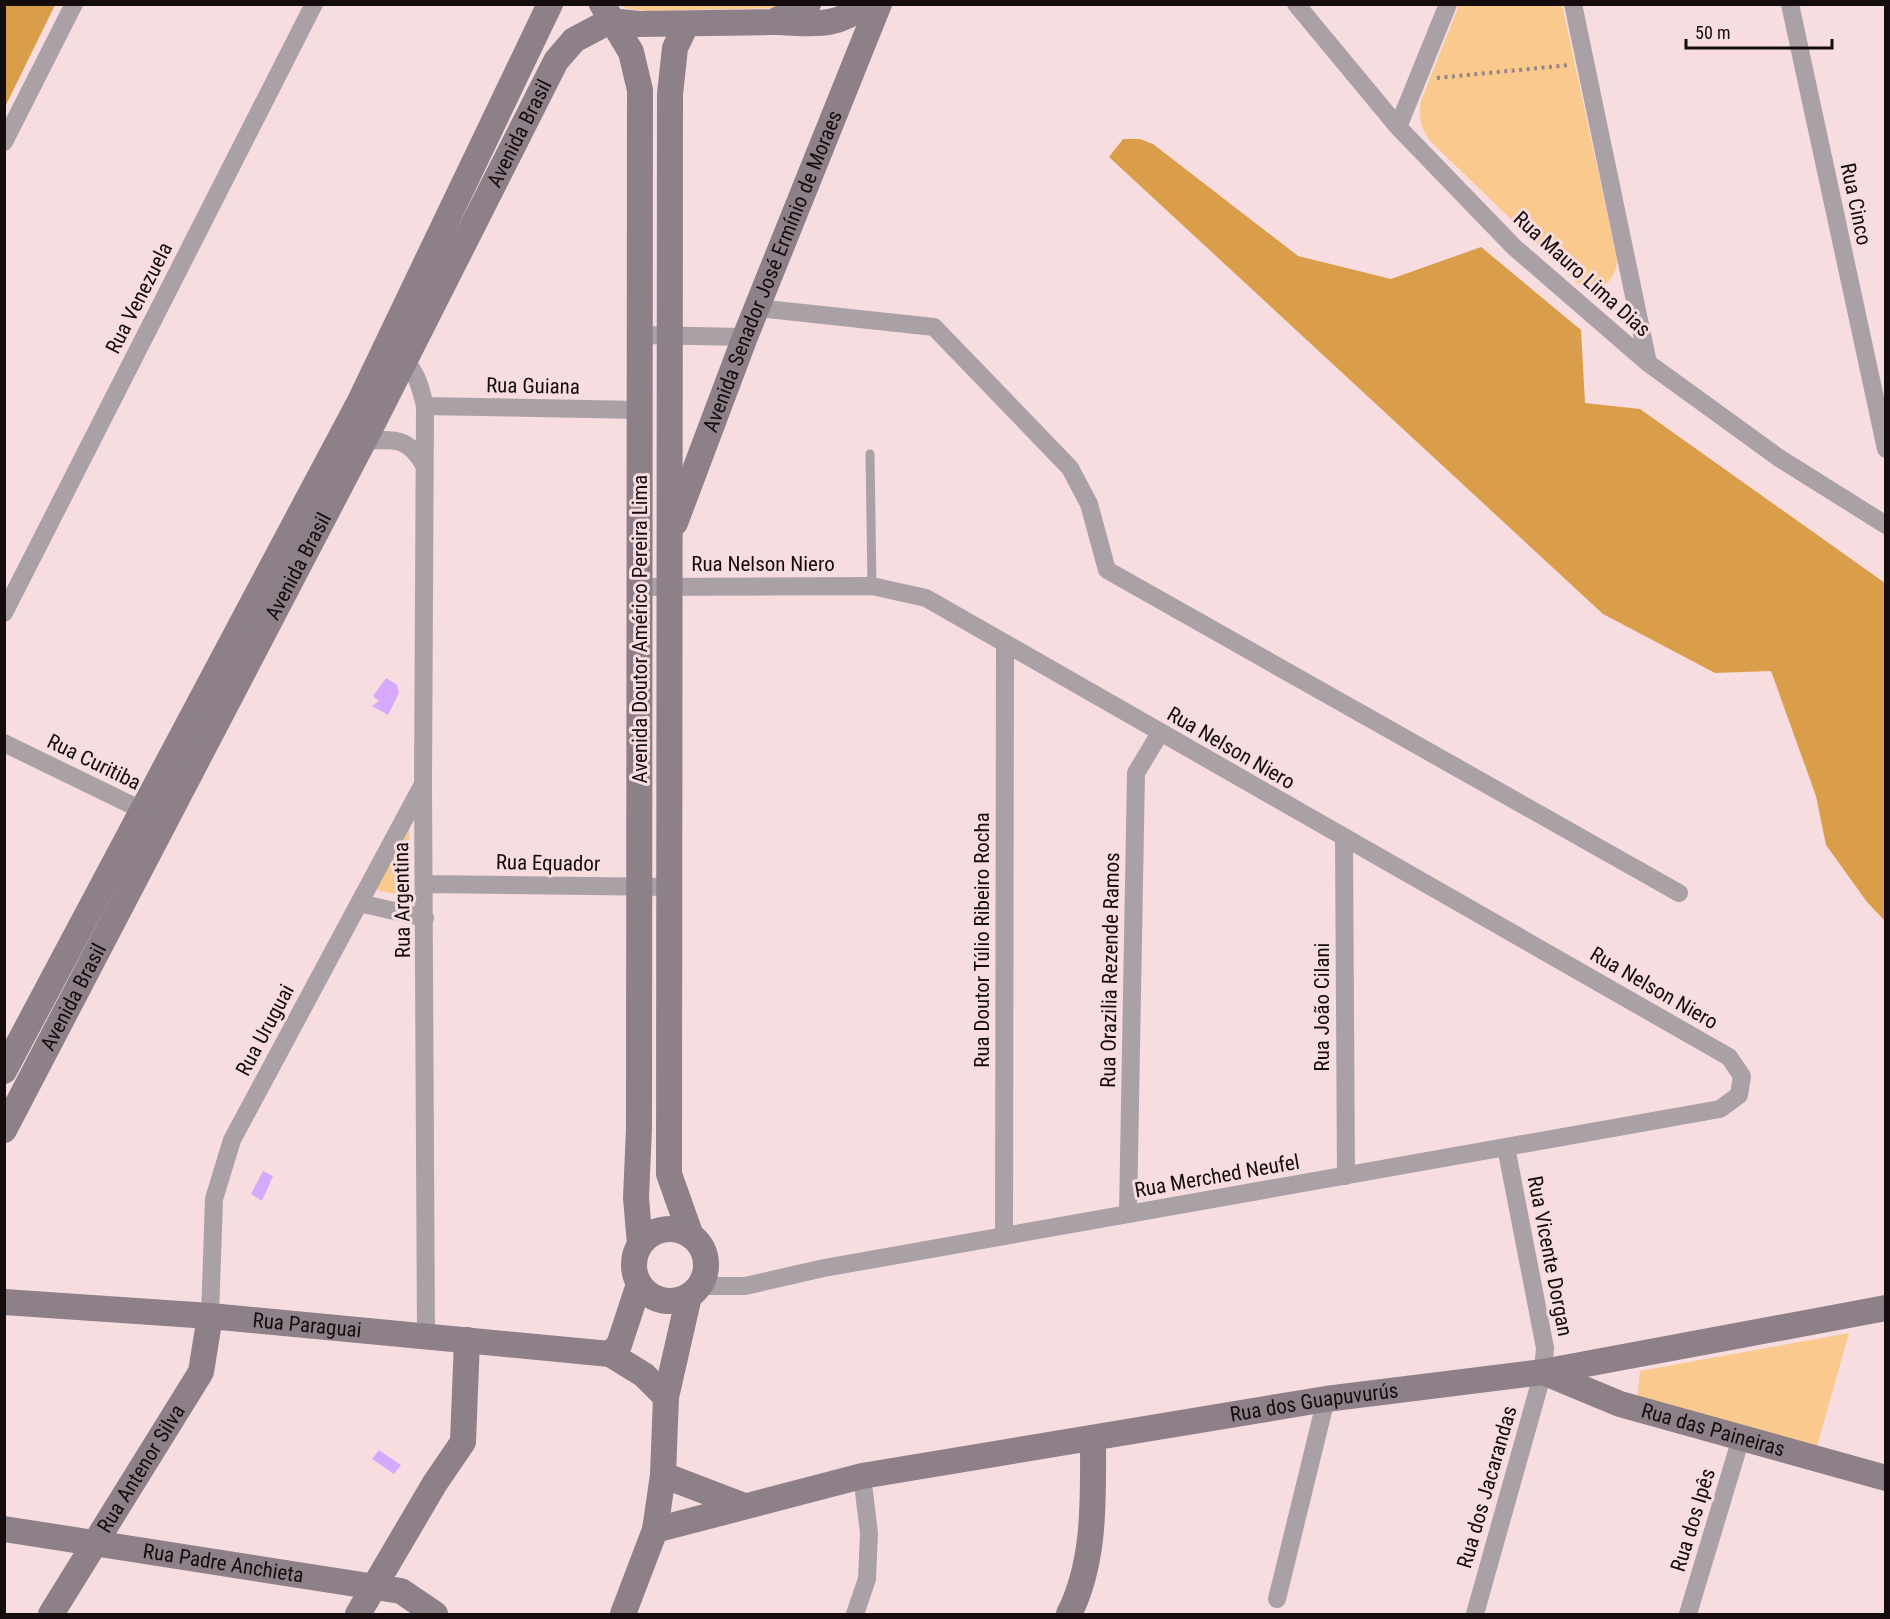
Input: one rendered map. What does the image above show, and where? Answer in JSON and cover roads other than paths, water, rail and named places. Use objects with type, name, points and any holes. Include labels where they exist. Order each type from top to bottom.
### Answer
[{"type":"main road","points":[[773,22],[808,4]]},
{"type":"main road","points":[[606,13],[686,25],[773,22],[825,24],[848,19],[866,4]]},
{"type":"main road","name":"Avenida Senador José Ermínio de Moraes","points":[[669,540],[745,337],[879,4]]},
{"type":"main road","name":"Avenida Brasil","points":[[4,1071],[154,815],[364,441],[395,355],[467,177],[545,6]]},
{"type":"main road","name":"Avenida Brasil","points":[[4,1130],[154,815],[395,355],[490,192],[556,61],[574,40],[606,13]]},
{"type":"main road","name":"Avenida Doutor Américo Pereira Lima","points":[[606,13],[631,52],[670,244],[669,1174],[691,1236]]},
{"type":"main road","name":"Avenida Doutor Américo Pereira Lima","points":[[640,1244],[636,1198],[639,1128],[640,244],[670,94],[675,48],[686,25]]},
{"type":"main road","points":[[467,177],[490,192]]},
{"type":"main road","points":[[640,244],[670,244]]},
{"type":"main road","points":[[623,1614],[655,1530],[663,1475],[666,1397],[694,1291],[705,1273],[705,1256],[701,1246],[691,1236],[678,1230],[664,1230],[651,1235],[640,1244],[635,1257],[634,1271],[639,1284],[649,1294],[662,1300],[676,1301],[694,1291]]},
{"type":"main road","points":[[610,1354],[619,1345],[639,1284]]},
{"type":"main road","name":"Rua Paraguai","points":[[4,1302],[210,1316],[610,1354],[644,1375],[666,1397]]},
{"type":"main road","name":"Rua dos Guapuvurús","points":[[655,1530],[862,1476],[1326,1399],[1543,1372],[1886,1308]]},
{"type":"main road","name":"Rua Antenor Silva","points":[[51,1614],[201,1372],[210,1316]]},
{"type":"main road","points":[[358,1614],[435,1483],[463,1442],[467,1340]]},
{"type":"main road","name":"Rua das Paineiras","points":[[1543,1372],[1620,1404],[1886,1478]]},
{"type":"main road","points":[[1069,1614],[1081,1591],[1092,1514],[1093,1438]]},
{"type":"main road","points":[[663,1475],[744,1506]]},
{"type":"main road","name":"Rua Padre Anchieta","points":[[4,1529],[401,1591],[435,1614]]},
{"type":"street","points":[[4,142],[74,4]]},
{"type":"street","name":"Rua Venezuela","points":[[4,613],[314,4]]},
{"type":"street","name":"Rua Mauro Lima Dias","points":[[1296,4],[1398,127],[1514,247],[1648,363],[1779,458],[1886,525]]},
{"type":"street","points":[[1398,127],[1448,4]]},
{"type":"street","points":[[1573,4],[1648,363]]},
{"type":"street","name":"Rua Cinco","points":[[1790,4],[1886,449]]},
{"type":"street","points":[[757,308],[934,327],[1070,468],[1089,504],[1107,570],[1679,893]]},
{"type":"street","points":[[640,335],[745,337]]},
{"type":"street","name":"Rua Argentina","points":[[395,355],[419,381],[425,406],[423,784],[426,1336]]},
{"type":"street","name":"Rua Guiana","points":[[425,406],[640,410]]},
{"type":"street","points":[[364,441],[405,442],[417,451],[424,465]]},
{"type":"street","name":"Rua Nelson Niero","points":[[639,587],[872,586],[926,598],[1729,1057],[1742,1076],[1739,1095]]},
{"type":"street","name":"Rua Doutor Túlio Ribeiro Rocha","points":[[1004,1236],[1005,644]]},
{"type":"street","name":"Rua Orazilia Rezende Ramos","points":[[1128,1214],[1136,773],[1160,733]]},
{"type":"street","name":"Rua Curitiba","points":[[4,743],[154,815]]},
{"type":"street","name":"Rua Uruguai","points":[[210,1316],[214,1199],[232,1140],[423,784]]},
{"type":"street","name":"Rua João Cilani","points":[[1344,838],[1346,1176]]},
{"type":"street","name":"Rua Equador","points":[[425,884],[671,887]]},
{"type":"street","points":[[359,903],[425,918]]},
{"type":"street","name":"Rua Merched Neufel","points":[[694,1291],[744,1286],[824,1268],[1720,1109],[1739,1095]]},
{"type":"street","name":"Rua Vicente Dorgan","points":[[1506,1147],[1545,1348],[1543,1372]]},
{"type":"street","name":"Rua dos Jacarandas","points":[[1475,1614],[1543,1372]]},
{"type":"street","points":[[1277,1599],[1326,1399]]},
{"type":"street","name":"Rua dos Ipês","points":[[1688,1614],[1741,1438]]},
{"type":"street","points":[[855,1614],[867,1579],[868,1533],[862,1476]]},
{"type":"lane","points":[[870,454],[872,586]]}]
